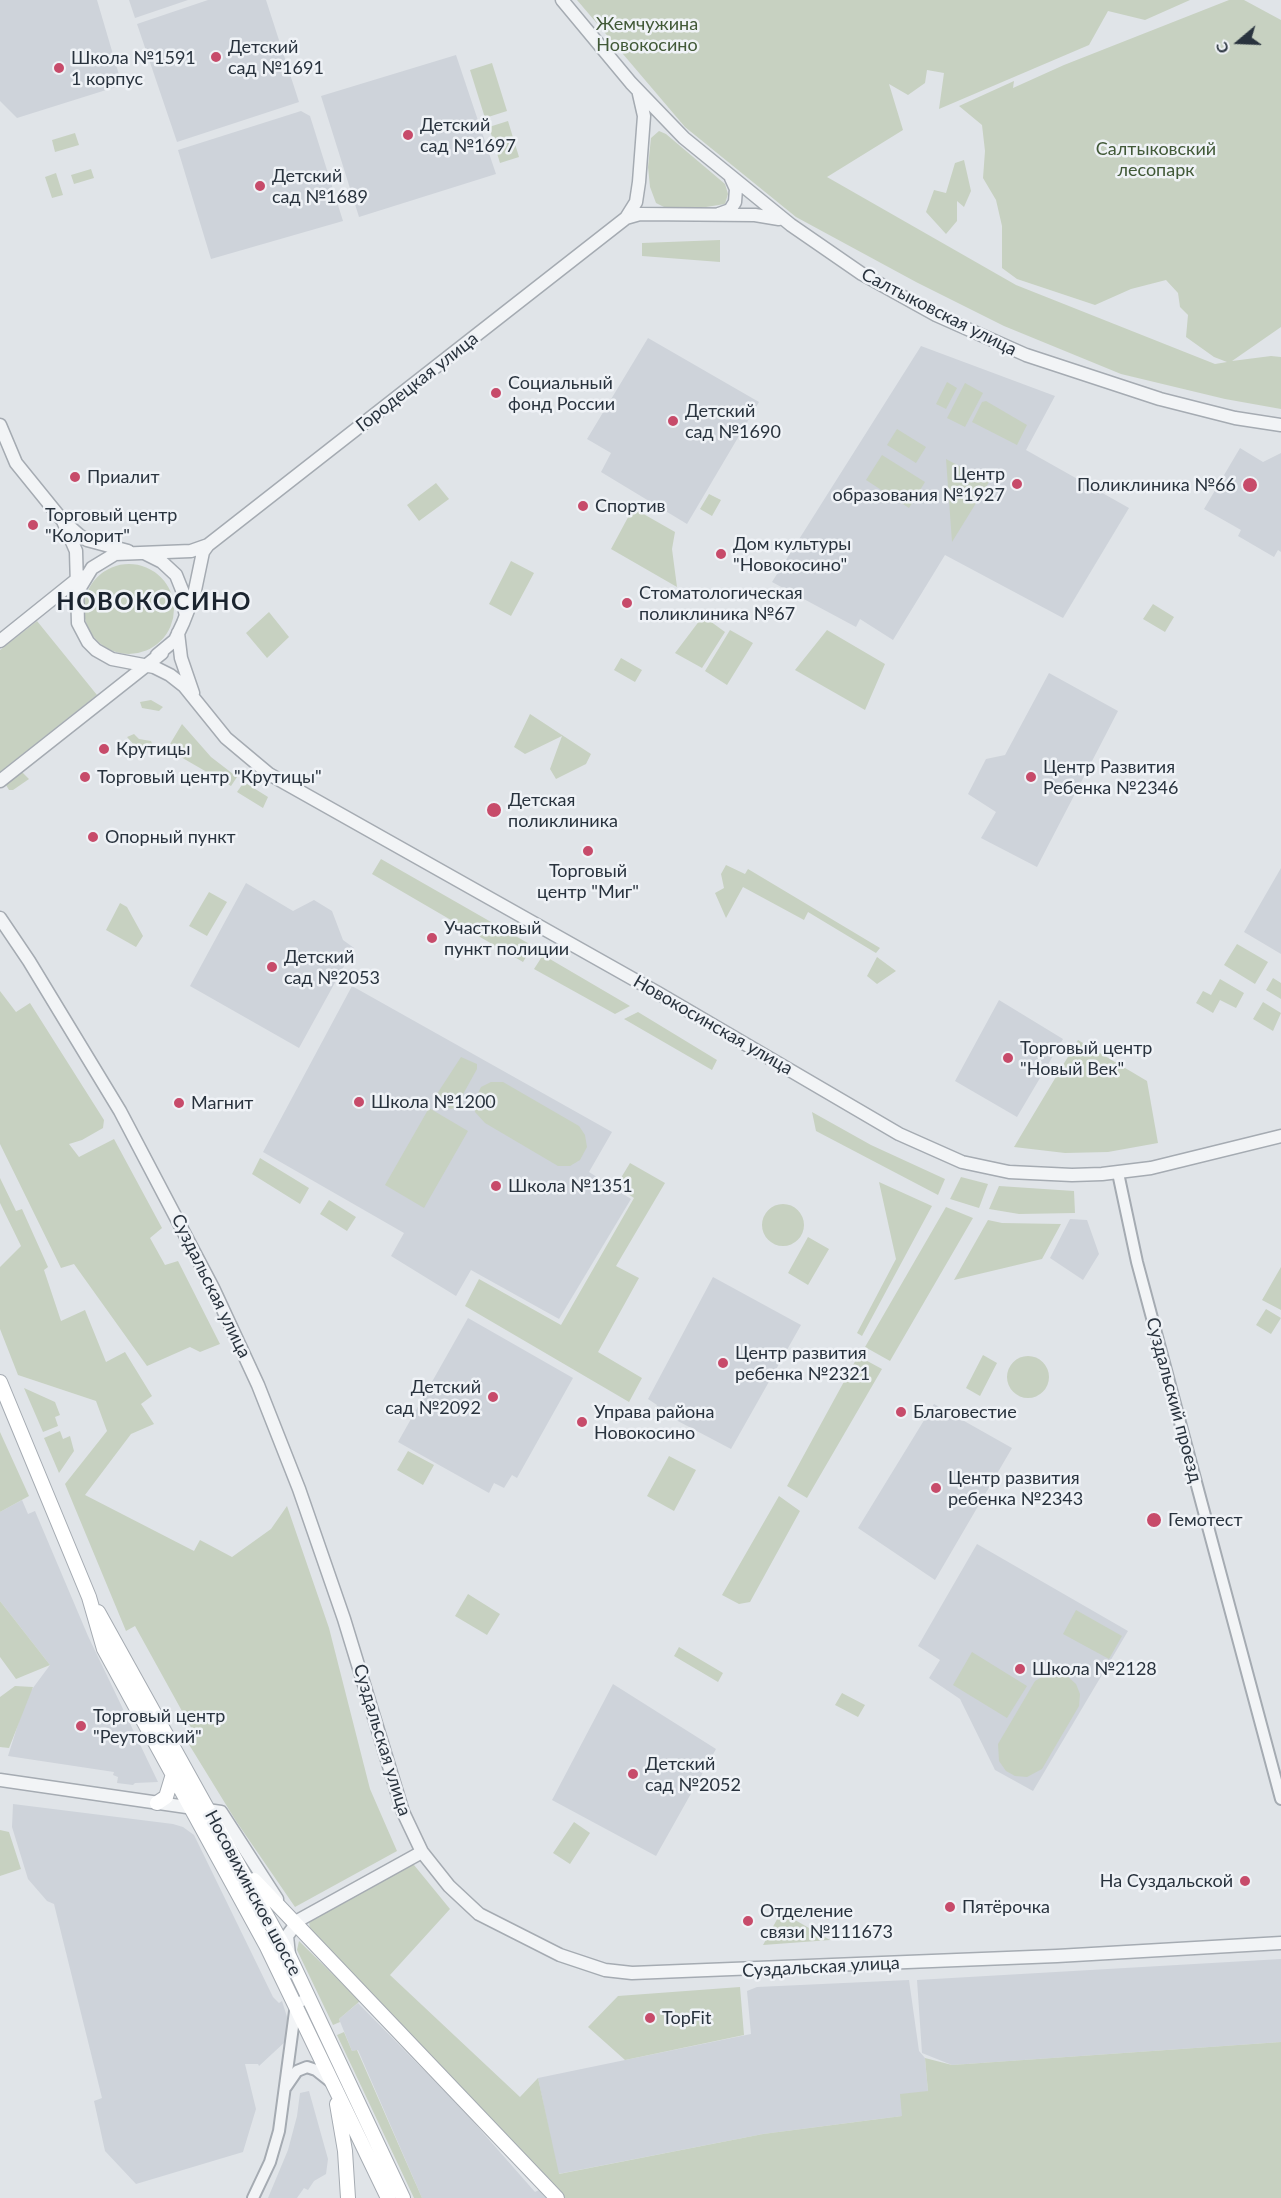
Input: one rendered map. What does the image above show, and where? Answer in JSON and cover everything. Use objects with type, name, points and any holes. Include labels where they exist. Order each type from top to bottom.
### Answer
[{"type":"main road","name":"Носовихинское шоссе","points":[[0,1382],[89,1597],[104,1648],[192,1809],[302,2001],[403,2198]]},
{"type":"main road","name":"Носовихинское шоссе","points":[[89,1597],[117,1643],[289,1956],[302,2001],[334,2084],[388,2198]]},
{"type":"main road","points":[[157,1803],[170,1789],[173,1774]]},
{"type":"main road","points":[[231,1851],[294,1925],[557,2198]]},
{"type":"main road","points":[[334,2084],[345,2151],[348,2198]]},
{"type":"street","name":"Салтыковская улица","points":[[562,0],[631,84],[684,138],[791,225],[870,279],[936,315],[1002,346],[1128,390],[1235,418],[1281,425]]},
{"type":"street","points":[[626,218],[636,202],[644,109],[641,98],[631,84]]},
{"type":"street","points":[[642,141],[649,127],[657,123],[667,124],[684,138]]},
{"type":"street","points":[[640,167],[641,183],[647,205],[656,213],[664,215]]},
{"type":"street","points":[[706,215],[723,213],[733,206],[736,189],[728,174]]},
{"type":"street","points":[[626,218],[640,214],[764,215],[791,225]]},
{"type":"street","name":"Городецкая улица","points":[[208,545],[626,218]]},
{"type":"street","points":[[0,425],[16,463],[63,520],[87,540],[136,552],[162,562],[176,575],[184,595],[181,628],[185,670],[199,705]]},
{"type":"street","points":[[63,520],[73,540],[78,623],[88,642],[104,655],[120,661],[138,662],[162,653]]},
{"type":"street","points":[[0,641],[77,579],[115,554],[191,551],[208,545]]},
{"type":"street","points":[[0,781],[162,653],[181,628],[192,602],[203,552],[208,545]]},
{"type":"street","points":[[76,601],[82,582],[92,568]]},
{"type":"street","name":"Новокосинская улица","points":[[120,661],[145,666],[170,675],[184,686],[226,738],[269,774],[648,988],[899,1134],[949,1158],[1002,1170],[1051,1174],[1118,1173],[1173,1164],[1281,1136]]},
{"type":"street","name":"Суздальская улица","points":[[0,918],[35,970],[120,1111],[182,1226],[240,1345],[299,1489],[344,1619],[397,1798],[422,1852],[463,1900],[504,1928],[560,1955],[605,1970],[632,1973],[1045,1957],[1281,1943]]},
{"type":"street","name":"Суздальский проезд","points":[[1118,1173],[1137,1262],[1281,1799]]},
{"type":"street","points":[[0,1780],[221,1812],[294,1925]]},
{"type":"street","points":[[289,1956],[288,1936],[294,1925],[309,1913],[422,1852]]},
{"type":"street","points":[[253,2198],[274,2149],[302,2001]]},
{"type":"street","points":[[284,2089],[297,2071],[306,2067],[316,2070],[334,2084]]},
{"type":"shaded area","name":"Школа №1591 1 корпус","points":[[0,0],[97,0],[122,85],[17,118],[0,101]]},
{"type":"shaded area","points":[[129,0],[188,0],[135,18]]},
{"type":"shaded area","name":"Детский сад №1691","points":[[208,0],[266,0],[299,102],[177,142],[137,24]]},
{"type":"shaded area","name":"Детский сад №1697","points":[[456,55],[496,174],[359,217],[321,96]]},
{"type":"shaded area","name":"Детский сад №1689","points":[[301,111],[310,116],[343,221],[211,259],[178,150]]},
{"type":"shaded area","name":"Детский сад №1690","points":[[648,338],[759,402],[687,524],[601,472],[611,453],[587,439]]},
{"type":"shaded area","points":[[921,346],[1055,396],[1026,450],[1129,508],[1063,618],[945,555],[893,640],[860,619],[856,627],[772,582]]},
{"type":"shaded area","name":"Поликлиника №66","points":[[1240,448],[1263,462],[1281,453],[1281,552],[1278,550],[1274,557],[1238,536],[1241,530],[1204,509]]},
{"type":"shaded area","name":"Центр Развития Ребенка №2346","points":[[1049,673],[1118,711],[1037,867],[981,838],[996,812],[968,794],[986,759],[1005,755]]},
{"type":"shaded area","points":[[1281,868],[1281,954],[1244,932]]},
{"type":"shaded area","name":"Детский сад №2053","points":[[246,883],[293,911],[314,900],[332,911],[343,940],[354,948],[299,1048],[190,986]]},
{"type":"shaded area","name":"Школа №1351","points":[[352,986],[612,1132],[589,1172],[631,1199],[559,1319],[471,1270],[456,1296],[391,1256],[404,1233],[263,1152]]},
{"type":"shaded area","name":"Торговый центр \"Новый Век\"","points":[[999,1000],[1063,1039],[1017,1117],[955,1081]]},
{"type":"shaded area","points":[[1070,1219],[1087,1220],[1099,1254],[1083,1280],[1050,1258]]},
{"type":"shaded area","name":"Центр развития ребенка №2321","points":[[713,1277],[801,1325],[731,1449],[655,1409],[657,1405],[648,1399]]},
{"type":"shaded area","name":"Детский сад №2092","points":[[468,1318],[573,1378],[517,1478],[512,1475],[504,1488],[494,1483],[489,1493],[398,1442]]},
{"type":"shaded area","name":"Центр развития ребенка №2343","points":[[934,1404],[1012,1448],[935,1580],[858,1528]]},
{"type":"shaded area","points":[[22,1500],[28,1514],[35,1511],[88,1636],[158,1782],[133,1785],[117,1783],[118,1777],[113,1775],[114,1772],[8,1756],[27,1696],[50,1665],[0,1601],[0,1512]]},
{"type":"shaded area","name":"Школа №2128","points":[[977,1544],[1128,1631],[1033,1791],[995,1770],[960,1699],[929,1678],[940,1660],[918,1646]]},
{"type":"shaded area","name":"Детский сад №2052","points":[[613,1684],[716,1749],[656,1856],[552,1800]]},
{"type":"shaded area","points":[[13,1804],[173,1824],[183,1827],[194,1835],[273,1997],[279,2003],[282,2001],[288,2020],[286,2041],[259,2066],[258,2064],[245,2064],[256,2109],[243,2152],[136,2184],[105,2151],[94,2101],[102,2098],[54,1904],[47,1901],[28,1879],[12,1827]]},
{"type":"shaded area","points":[[1281,1959],[1281,2042],[952,2065],[922,2053],[917,1980]]},
{"type":"shaded area","points":[[909,1980],[919,2051],[925,2058],[928,2091],[902,2116],[763,2134],[558,2174],[538,2078],[751,2034],[747,1991],[757,1987]]},
{"type":"shaded area","points":[[358,2003],[463,2110],[535,2192],[539,2190],[546,2198],[422,2198],[358,2050],[352,2051],[339,2019]]},
{"type":"shaded area","points":[[309,2091],[328,2159],[326,2174],[314,2181],[308,2190],[304,2188],[297,2198],[268,2198],[288,2150],[297,2116],[300,2093]]},
{"type":"green space","points":[[577,0],[1190,0],[1145,20],[1108,11],[1089,45],[939,109],[944,73],[927,70],[925,83],[908,95],[889,84],[903,130],[827,177],[1016,285],[1215,364],[1227,362],[1214,357],[1186,337],[1188,315],[1180,307],[1178,293],[1166,280],[1131,289],[1095,305],[1017,279],[1002,268],[1002,226],[996,200],[983,178],[985,151],[982,125],[959,106],[1014,81],[1013,88],[1064,65],[1229,0],[1244,0],[1281,20],[1281,327],[1232,361],[1271,356],[1281,357],[1281,409],[1225,399],[1121,374],[1004,326],[916,282],[796,217],[685,127]]},
{"type":"green space","points":[[492,63],[507,111],[485,118],[470,70]]},
{"type":"green space","points":[[508,121],[519,157],[500,163],[489,127]]},
{"type":"green space","points":[[659,131],[666,134],[725,184],[728,194],[725,204],[706,207],[664,207],[656,203],[650,187],[648,167],[651,138]]},
{"type":"green space","points":[[75,133],[79,145],[55,152],[52,140]]},
{"type":"green space","points":[[964,160],[971,191],[964,207],[957,201],[957,221],[946,234],[926,212],[934,190],[946,193],[955,163]]},
{"type":"green space","points":[[91,169],[94,178],[74,184],[71,175]]},
{"type":"green space","points":[[56,173],[63,195],[52,198],[45,177]]},
{"type":"green space","points":[[720,240],[720,262],[642,256],[642,243]]},
{"type":"green space","points":[[947,382],[957,388],[946,409],[936,404]]},
{"type":"green space","points":[[965,383],[983,393],[965,427],[947,418]]},
{"type":"green space","points":[[986,401],[1027,425],[1017,445],[972,422],[982,402]]},
{"type":"green space","points":[[897,429],[926,447],[916,463],[887,445]]},
{"type":"green space","points":[[882,455],[925,482],[909,508],[866,480]]},
{"type":"green space","points":[[946,459],[989,482],[952,542]]},
{"type":"green space","points":[[436,483],[449,499],[419,521],[407,505]]},
{"type":"green space","points":[[709,494],[721,500],[712,516],[700,509]]},
{"type":"green space","points":[[633,508],[675,532],[672,549],[677,587],[611,549]]},
{"type":"green space","points":[[511,561],[534,573],[511,616],[489,604]]},
{"type":"green space","points":[[120,564],[138,564],[154,571],[167,584],[174,600],[174,618],[167,634],[154,647],[138,654],[120,654],[104,647],[91,634],[84,618],[84,600],[91,584],[104,571]]},
{"type":"green space","points":[[1153,604],[1174,617],[1165,632],[1143,619]]},
{"type":"green space","points":[[269,612],[289,637],[267,658],[246,633]]},
{"type":"green space","points":[[703,616],[725,632],[702,668],[675,653]]},
{"type":"green space","points":[[37,621],[97,695],[0,772],[0,650]]},
{"type":"green space","points":[[730,630],[753,643],[727,685],[705,671]]},
{"type":"green space","points":[[827,630],[885,664],[865,710],[795,670]]},
{"type":"green space","points":[[621,658],[642,670],[635,682],[614,670]]},
{"type":"green space","points":[[151,700],[163,707],[159,711],[142,708],[140,702]]},
{"type":"green space","points":[[530,714],[591,754],[586,764],[556,779],[550,769],[562,736],[525,754],[514,747]]},
{"type":"green space","points":[[182,724],[211,757],[237,777],[231,786],[167,749]]},
{"type":"green space","points":[[134,734],[139,739],[151,741],[154,748],[136,747],[127,737]]},
{"type":"green space","points":[[22,772],[29,779],[13,790],[9,790],[6,785]]},
{"type":"green space","points":[[244,782],[268,797],[263,808],[237,792]]},
{"type":"green space","points":[[381,859],[533,946],[523,962],[372,874]]},
{"type":"green space","points":[[726,865],[745,874],[748,869],[880,948],[876,953],[808,912],[804,920],[743,887],[726,918],[715,893],[724,888],[721,874]]},
{"type":"green space","points":[[209,892],[227,902],[207,936],[189,926]]},
{"type":"green space","points":[[120,903],[127,907],[143,936],[136,947],[106,930]]},
{"type":"green space","points":[[1237,944],[1268,962],[1255,984],[1224,965]]},
{"type":"green space","points":[[543,955],[630,1006],[615,1014],[534,969]]},
{"type":"green space","points":[[877,957],[896,971],[877,984],[867,976]]},
{"type":"green space","points":[[1273,978],[1281,983],[1281,999],[1266,990]]},
{"type":"green space","points":[[1220,979],[1244,993],[1236,1008],[1220,1000],[1213,1013],[1196,1003],[1203,991],[1211,995]]},
{"type":"green space","points":[[0,991],[16,1012],[30,1003],[104,1120],[103,1128],[82,1140],[69,1144],[79,1157],[114,1139],[162,1228],[150,1238],[165,1265],[178,1261],[220,1344],[200,1352],[190,1347],[147,1366],[74,1264],[61,1268],[0,1144]]},
{"type":"green space","points":[[1263,1002],[1281,1013],[1273,1031],[1253,1019]]},
{"type":"green space","points":[[638,1012],[717,1060],[712,1070],[624,1019]]},
{"type":"green space","points":[[1078,1040],[1147,1081],[1158,1143],[1108,1152],[1065,1153],[1014,1147]]},
{"type":"green space","points":[[461,1057],[477,1064],[477,1069],[456,1107],[451,1109],[437,1102],[435,1097]]},
{"type":"green space","points":[[491,1082],[503,1082],[579,1126],[585,1135],[587,1147],[580,1160],[570,1166],[558,1166],[485,1123],[475,1112],[474,1101],[481,1087]]},
{"type":"green space","points":[[429,1108],[468,1131],[424,1208],[385,1185]]},
{"type":"green space","points":[[812,1112],[871,1145],[945,1179],[938,1195],[816,1131]]},
{"type":"green space","points":[[260,1158],[309,1188],[300,1204],[252,1174]]},
{"type":"green space","points":[[630,1163],[665,1183],[616,1266],[639,1278],[598,1352],[642,1378],[629,1402],[465,1306],[479,1279],[561,1325],[634,1198],[616,1186]]},
{"type":"green space","points":[[961,1177],[988,1184],[979,1208],[950,1199]]},
{"type":"green space","points":[[0,1178],[16,1211],[22,1209],[48,1267],[44,1270],[61,1321],[85,1310],[106,1362],[125,1352],[152,1396],[141,1404],[154,1424],[131,1434],[85,1495],[194,1551],[200,1540],[232,1557],[271,1529],[287,1506],[329,1628],[370,1789],[397,1851],[295,1907],[236,1821],[185,1738],[193,1731],[135,1626],[126,1631],[65,1484],[107,1431],[96,1401],[18,1375],[0,1329],[0,1267],[21,1246],[0,1203]]},
{"type":"green space","points":[[879,1182],[932,1206],[862,1336],[857,1333],[896,1259]]},
{"type":"green space","points":[[999,1186],[1074,1191],[1075,1213],[1019,1214],[989,1209]]},
{"type":"green space","points":[[329,1200],[356,1217],[347,1231],[320,1214]]},
{"type":"green space","points":[[783,1204],[798,1210],[804,1225],[798,1240],[783,1246],[768,1240],[762,1225],[768,1210]]},
{"type":"green space","points":[[946,1207],[973,1218],[890,1361],[865,1347]]},
{"type":"green space","points":[[988,1220],[1002,1223],[1061,1224],[1042,1259],[954,1280]]},
{"type":"green space","points":[[808,1237],[829,1249],[808,1285],[788,1273]]},
{"type":"green space","points":[[1281,1267],[1281,1310],[1262,1300]]},
{"type":"green space","points":[[1266,1309],[1281,1318],[1271,1334],[1256,1325]]},
{"type":"green space","points":[[983,1355],[997,1363],[980,1396],[966,1388]]},
{"type":"green space","points":[[858,1356],[882,1369],[807,1498],[787,1486]]},
{"type":"green space","points":[[1028,1356],[1043,1362],[1049,1377],[1043,1392],[1028,1398],[1013,1392],[1007,1377],[1013,1362]]},
{"type":"green space","points":[[24,1388],[55,1402],[60,1415],[55,1417],[58,1426],[43,1432]]},
{"type":"green space","points":[[60,1431],[63,1439],[70,1436],[74,1451],[59,1473],[44,1438]]},
{"type":"green space","points":[[0,1432],[29,1496],[0,1512]]},
{"type":"green space","points":[[408,1451],[434,1465],[423,1485],[397,1470]]},
{"type":"green space","points":[[669,1456],[696,1470],[674,1511],[647,1496]]},
{"type":"green space","points":[[779,1496],[800,1511],[750,1602],[739,1604],[722,1595]]},
{"type":"green space","points":[[468,1594],[500,1614],[487,1635],[455,1616]]},
{"type":"green space","points":[[0,1601],[50,1665],[16,1679],[0,1657]]},
{"type":"green space","points":[[1076,1610],[1122,1636],[1109,1659],[1063,1634]]},
{"type":"green space","points":[[679,1647],[723,1673],[718,1682],[674,1656]]},
{"type":"green space","points":[[972,1652],[1027,1686],[1007,1718],[953,1685]]},
{"type":"green space","points":[[1050,1672],[1067,1676],[1076,1684],[1080,1694],[1079,1706],[1042,1769],[1027,1777],[1015,1776],[1006,1771],[999,1761],[998,1744],[1035,1681]]},
{"type":"green space","points":[[15,1686],[33,1687],[9,1748],[0,1747],[0,1697]]},
{"type":"green space","points":[[842,1693],[865,1705],[858,1717],[835,1705]]},
{"type":"green space","points":[[574,1822],[590,1833],[570,1864],[553,1853]]},
{"type":"green space","points":[[0,1830],[9,1832],[21,1869],[0,1876]]},
{"type":"green space","points":[[408,1864],[414,1865],[450,1909],[390,1975],[520,2097],[538,2078],[559,2174],[763,2134],[902,2116],[900,2094],[928,2091],[925,2058],[952,2065],[1281,2042],[1281,2198],[564,2198],[310,1932],[309,1920]]},
{"type":"green space","points":[[781,1912],[830,1940],[763,1945]]},
{"type":"green space","points":[[299,1941],[360,2001],[339,2019],[340,2022],[333,2025],[297,1950]]},
{"type":"green space","points":[[740,1987],[744,2035],[625,2060],[588,2027],[618,1996]]},
{"type":"green space","points":[[344,2032],[352,2051],[357,2050],[422,2198],[414,2198],[337,2035]]},
{"type":"place","name":"Детский сад №1691","points":[[216,57]]},
{"type":"place","name":"Школа №1591 1 корпус","points":[[59,68]]},
{"type":"place","name":"Детский сад №1697","points":[[408,135]]},
{"type":"place","name":"Детский сад №1689","points":[[260,186]]},
{"type":"place","name":"Социальный фонд России","points":[[496,393]]},
{"type":"place","name":"Детский сад №1690","points":[[673,421]]},
{"type":"place","name":"Приалит","points":[[75,477]]},
{"type":"place","name":"Центр образования №1927","points":[[1017,484]]},
{"type":"place","name":"Поликлиника №66","points":[[1250,485]]},
{"type":"place","name":"Спортив","points":[[583,506]]},
{"type":"place","name":"Торговый центр \"Колорит\"","points":[[33,525]]},
{"type":"place","name":"Дом культуры \"Новокосино\"","points":[[721,554]]},
{"type":"place","name":"Стоматологическая поликлиника №67","points":[[627,603]]},
{"type":"place","name":"Крутицы","points":[[104,749]]},
{"type":"place","name":"Торговый центр \"Крутицы\"","points":[[85,777]]},
{"type":"place","name":"Центр Развития Ребенка №2346","points":[[1031,777]]},
{"type":"place","name":"Детская поликлиника","points":[[494,810]]},
{"type":"place","name":"Опорный пункт","points":[[93,837]]},
{"type":"place","name":"Торговый центр \"Миг\"","points":[[588,851]]},
{"type":"place","name":"Участковый пункт полиции","points":[[432,938]]},
{"type":"place","name":"Детский сад №2053","points":[[272,967]]},
{"type":"place","name":"Торговый центр \"Новый Век\"","points":[[1008,1058]]},
{"type":"place","name":"Школа №1200","points":[[359,1102]]},
{"type":"place","name":"Магнит","points":[[179,1103]]},
{"type":"place","name":"Школа №1351","points":[[496,1186]]},
{"type":"place","name":"Центр развития ребенка №2321","points":[[723,1363]]},
{"type":"place","name":"Детский сад №2092","points":[[493,1397]]},
{"type":"place","name":"Благовестие","points":[[901,1412]]},
{"type":"place","name":"Управа района Новокосино","points":[[582,1422]]},
{"type":"place","name":"Центр развития ребенка №2343","points":[[936,1488]]},
{"type":"place","name":"Гемотест","points":[[1154,1520]]},
{"type":"place","name":"Школа №2128","points":[[1020,1669]]},
{"type":"place","name":"Торговый центр \"Реутовский\"","points":[[81,1726]]},
{"type":"place","name":"Детский сад №2052","points":[[633,1774]]},
{"type":"place","name":"На Суздальской","points":[[1245,1881]]},
{"type":"place","name":"Пятёрочка","points":[[950,1907]]},
{"type":"place","name":"Отделение связи №111673","points":[[748,1921]]},
{"type":"place","name":"TopFit","points":[[650,2018]]},
{"type":"district","name":"НОВОКОСИНО","points":[[154,602]]},
{"type":"park label","name":"Жемчужина Новокосино","points":[[647,34]]},
{"type":"park label","name":"Салтыковский лесопарк","points":[[1156,159]]}]
